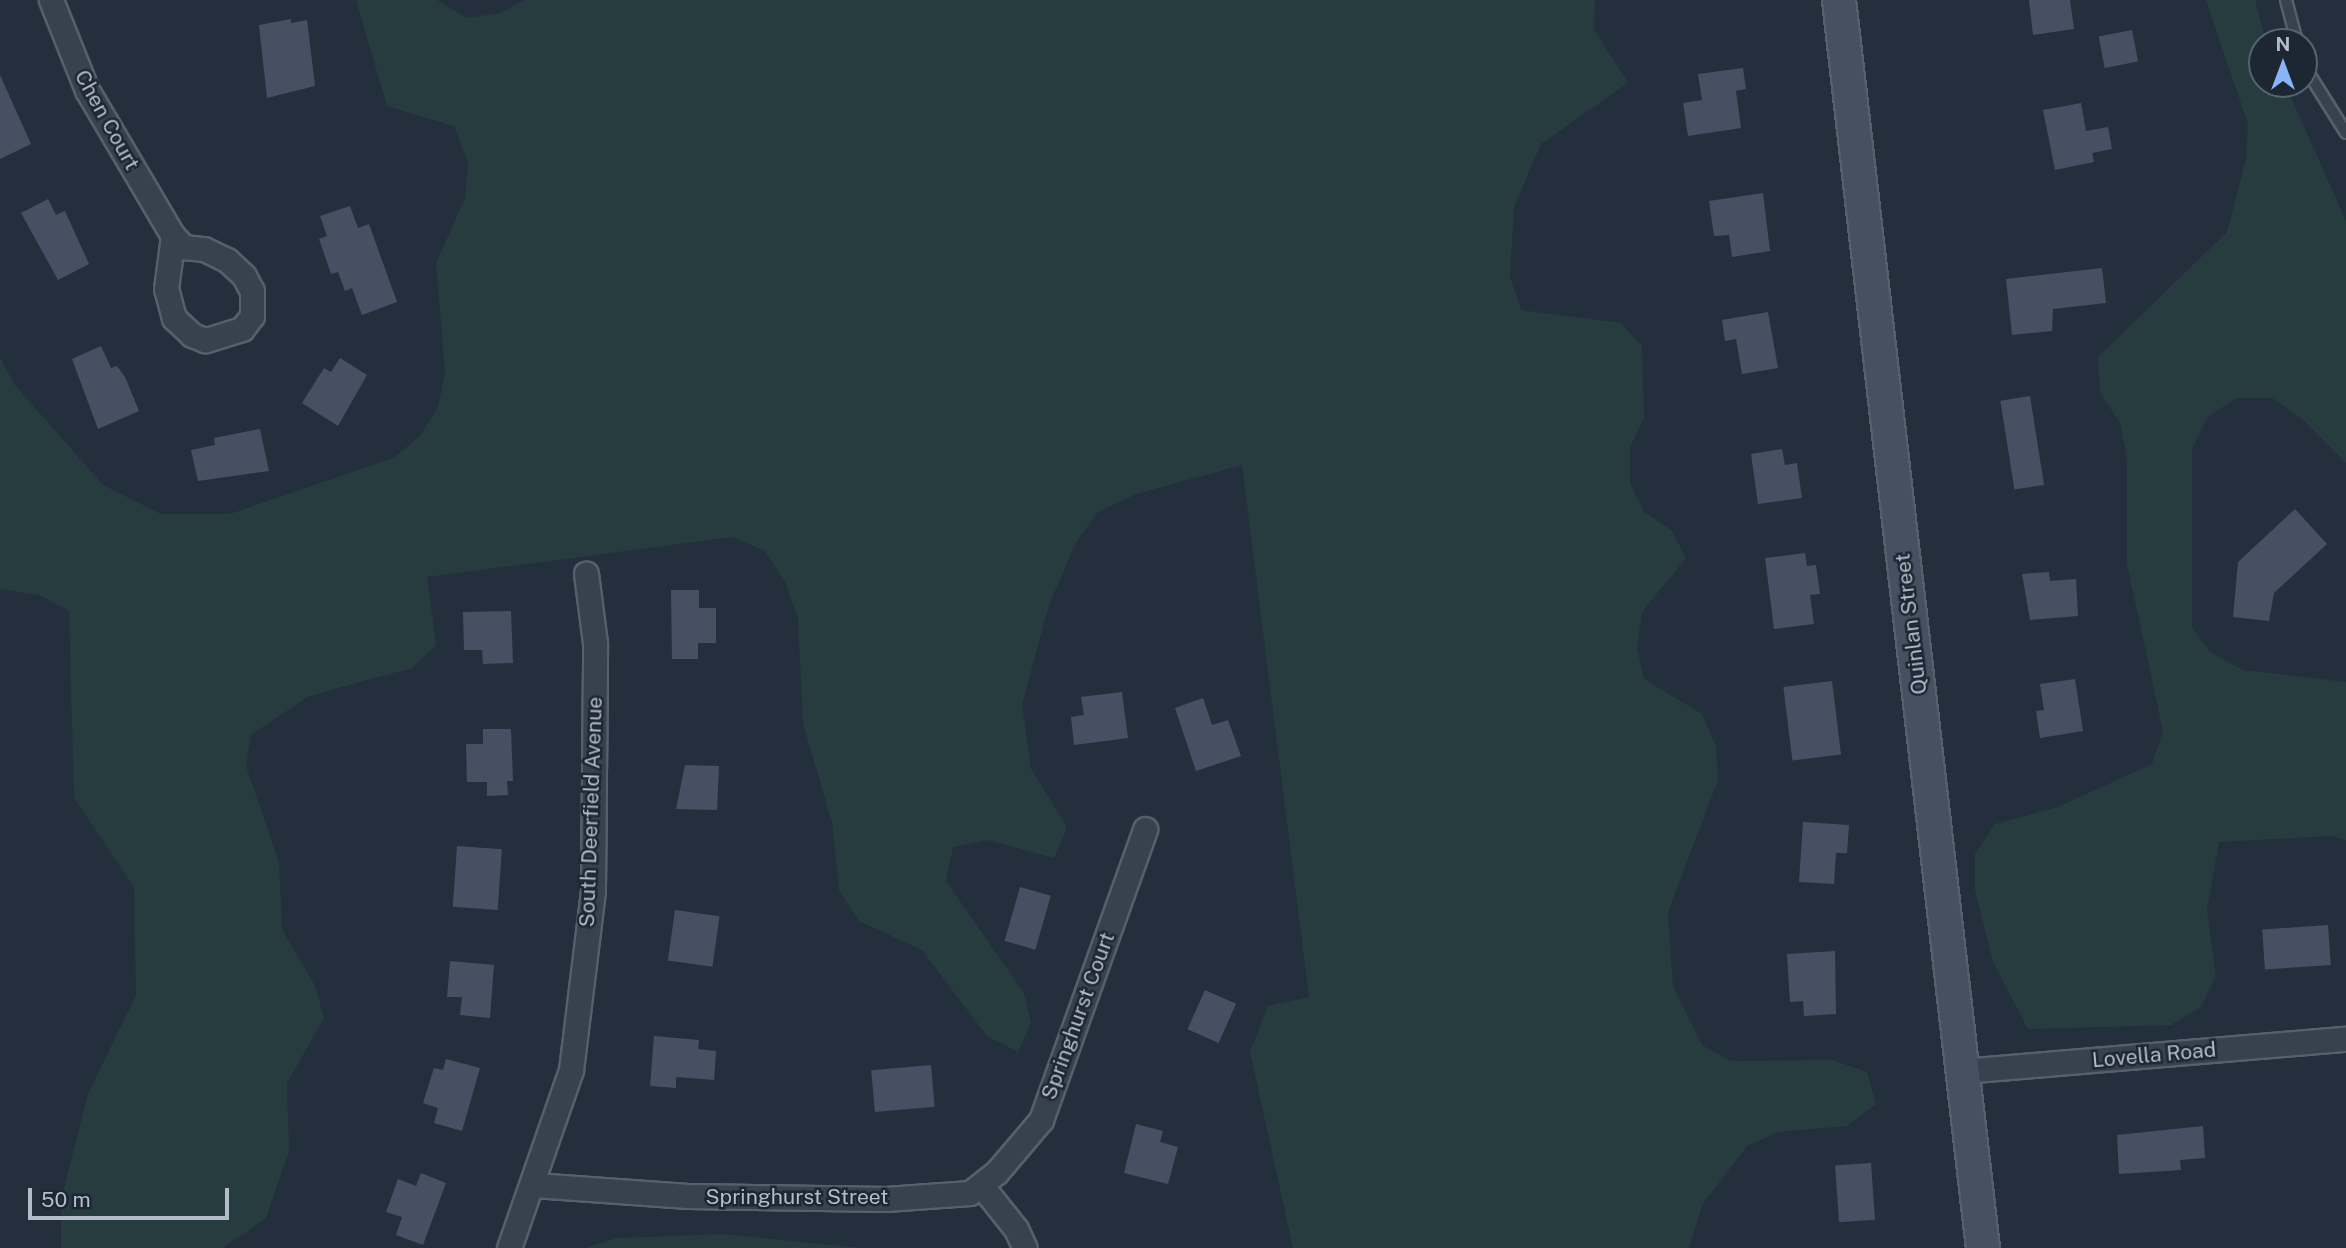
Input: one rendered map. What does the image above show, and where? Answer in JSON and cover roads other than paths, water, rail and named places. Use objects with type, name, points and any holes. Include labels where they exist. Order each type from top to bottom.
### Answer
[{"type":"street","name":"Chen Court","points":[[51,0],[87,90],[173,236]]},
{"type":"street","name":"Quinlan Street","points":[[1839,0],[1983,1248]]},
{"type":"street","points":[[173,236],[184,247],[204,249],[227,260],[244,276],[252,291],[252,316],[242,328],[205,340],[192,335],[174,318],[166,289],[173,236]]},
{"type":"street","name":"South Deerfield Avenue","points":[[509,1248],[534,1185],[571,1070],[593,891],[595,643],[586,575]]},
{"type":"street","name":"Springhurst Court","points":[[981,1185],[1041,1120],[1145,829]]},
{"type":"street","name":"Lovella Road","points":[[1962,1071],[2346,1039]]},
{"type":"street","name":"Springhurst Street","points":[[534,1185],[688,1196],[886,1199],[970,1193],[981,1185]]},
{"type":"street","points":[[981,1185],[1016,1229],[1025,1248]]},
{"type":"lane","points":[[2286,0],[2293,28]]},
{"type":"lane","points":[[2318,88],[2346,133]]}]
